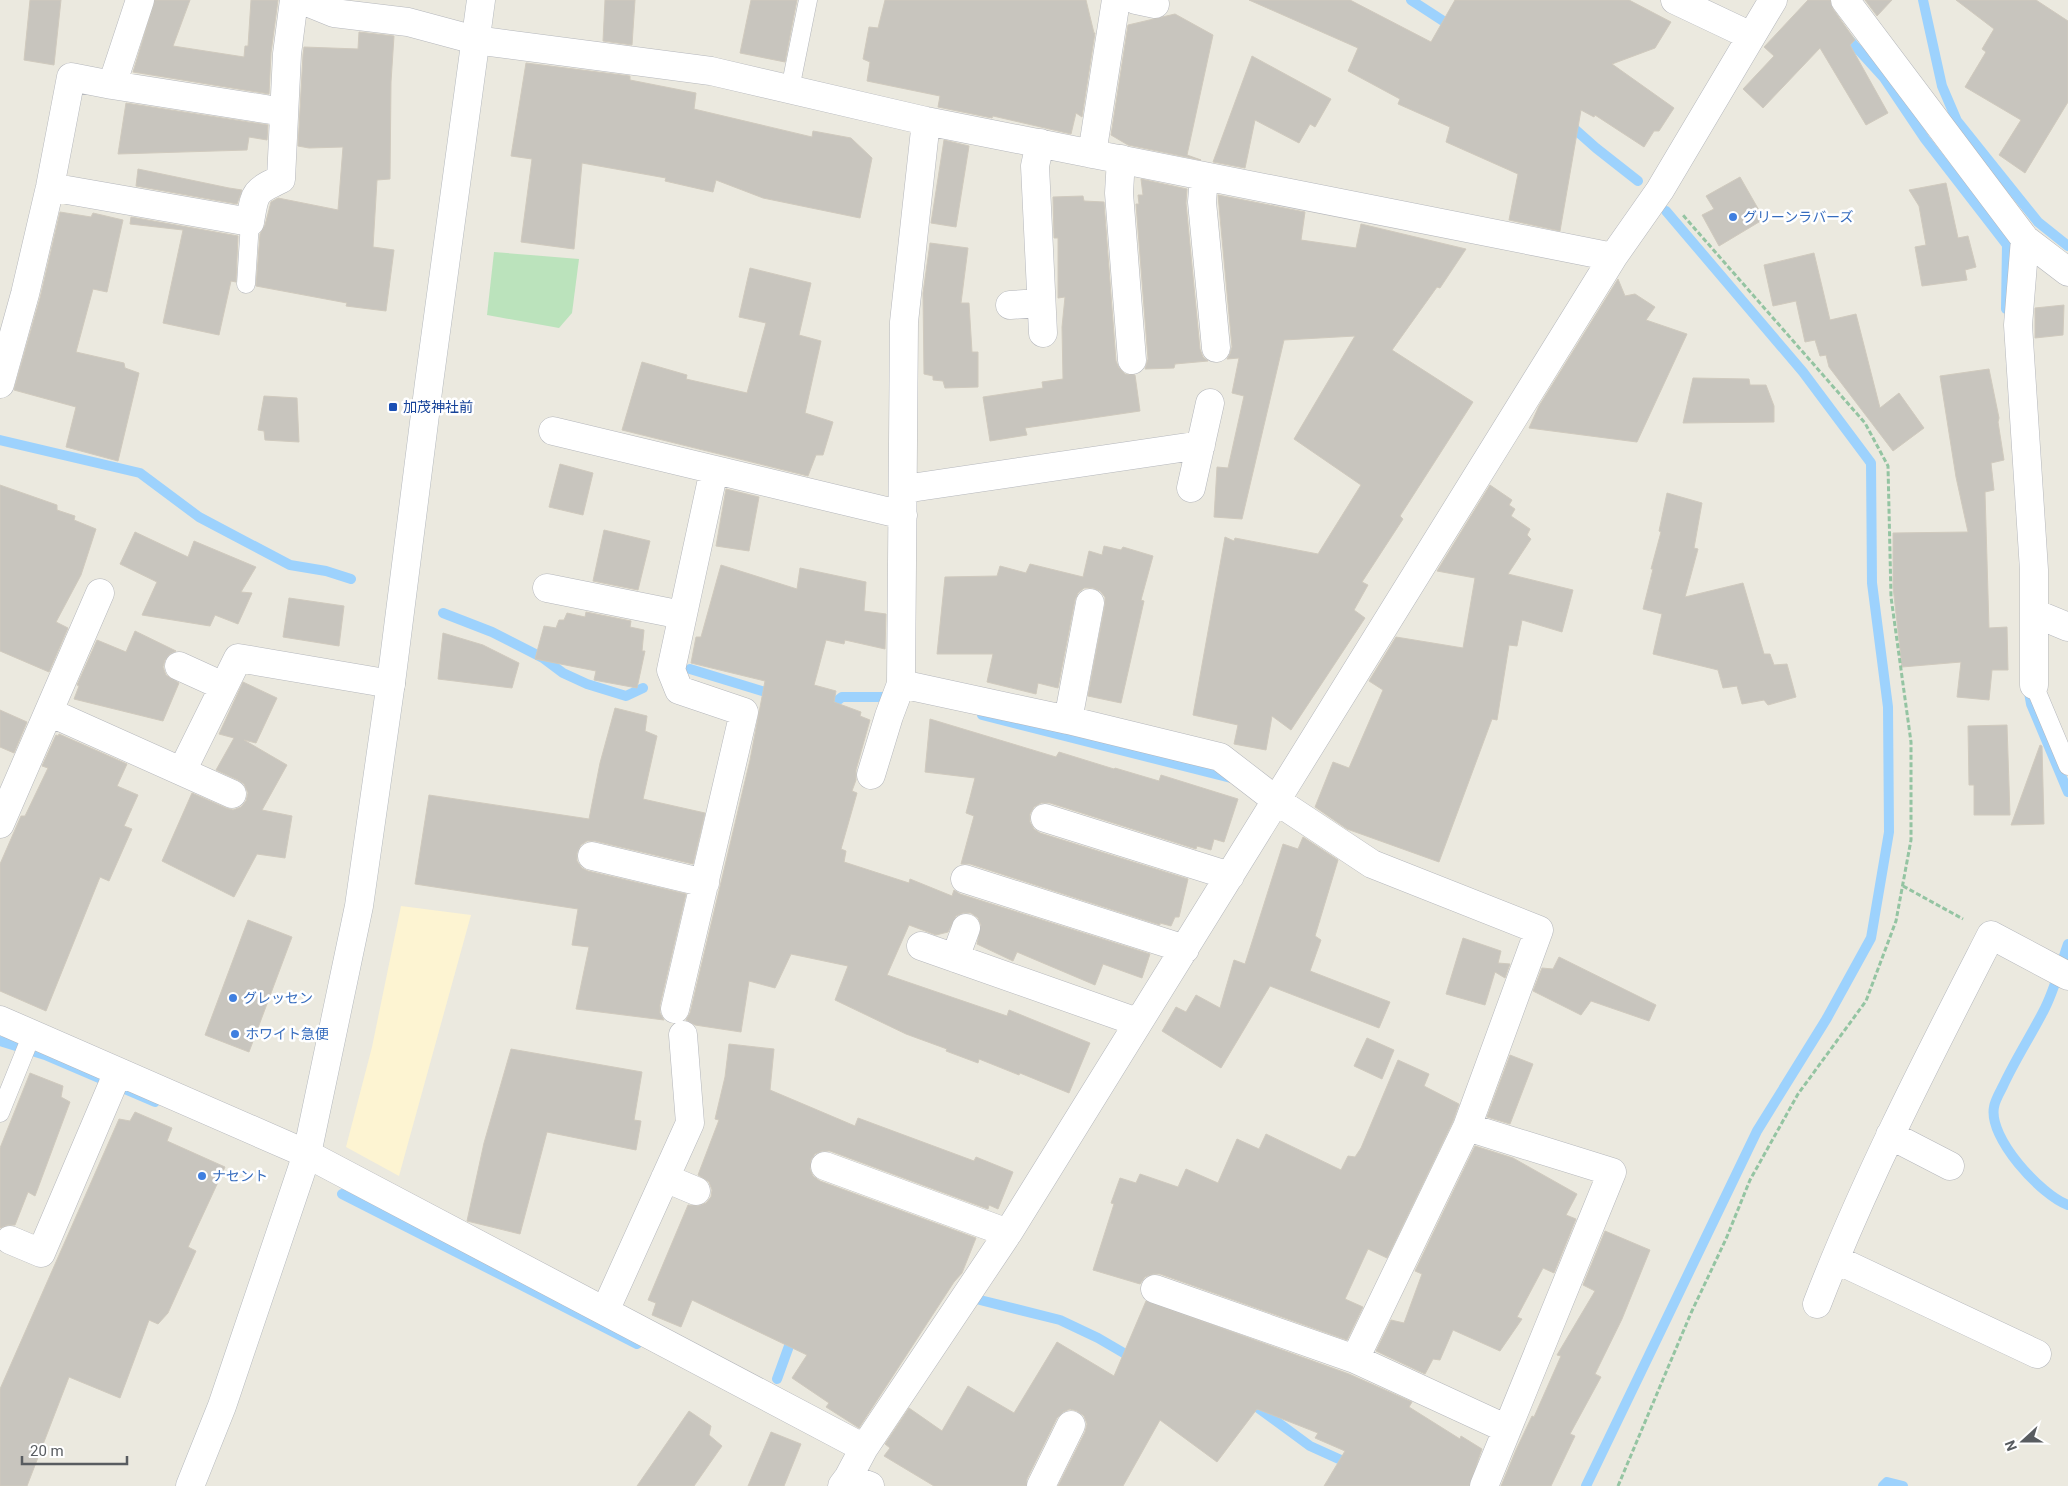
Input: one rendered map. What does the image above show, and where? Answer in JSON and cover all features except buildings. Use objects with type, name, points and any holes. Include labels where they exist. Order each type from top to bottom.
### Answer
[{"type":"street","points":[[112,85],[140,0]]},
{"type":"street","points":[[50,186],[250,222],[254,198],[260,189],[281,179],[287,54],[294,0]]},
{"type":"street","points":[[302,0],[334,13],[408,22],[475,40],[711,71],[926,121],[1613,257]]},
{"type":"street","points":[[190,1486],[222,1406],[307,1154],[359,906],[391,684],[428,383],[480,0]]},
{"type":"street","points":[[1092,154],[1116,0]]},
{"type":"street","points":[[1675,0],[1751,36]]},
{"type":"street","points":[[853,1483],[864,1448],[1008,1233],[1137,1022],[1185,949],[1613,257],[1660,190],[1773,0]]},
{"type":"street","points":[[1845,0],[2025,239],[2068,272]]},
{"type":"street","points":[[0,384],[25,294],[50,186],[71,77],[284,112]]},
{"type":"street","points":[[871,775],[901,684],[904,322],[926,121]]},
{"type":"street","points":[[1040,143],[1035,166],[1043,333]]},
{"type":"street","points":[[1121,159],[1118,193],[1132,360]]},
{"type":"street","points":[[1204,176],[1202,202],[1216,348]]},
{"type":"street","points":[[2025,239],[2018,325],[2034,570],[2034,684]]},
{"type":"street","points":[[1010,305],[1041,303]]},
{"type":"street","points":[[1191,488],[1210,403]]},
{"type":"street","points":[[552,431],[714,470],[904,502],[1200,445]]},
{"type":"street","points":[[605,1311],[690,1123],[679,1022],[705,883],[744,712],[679,690],[672,676],[682,615],[714,470]]},
{"type":"street","points":[[547,588],[682,615]]},
{"type":"street","points":[[0,824],[100,593]]},
{"type":"street","points":[[1068,720],[1090,603]]},
{"type":"street","points":[[2034,613],[2068,627]]},
{"type":"street","points":[[182,771],[238,658],[391,684]]},
{"type":"street","points":[[179,666],[224,686]]},
{"type":"street","points":[[901,684],[1068,720],[1220,757],[1277,801],[1372,864],[1539,930],[1467,1127],[1355,1359]]},
{"type":"street","points":[[49,712],[232,794]]},
{"type":"street","points":[[1046,818],[1230,876]]},
{"type":"street","points":[[592,856],[705,883]]},
{"type":"street","points":[[965,879],[1185,949]]},
{"type":"street","points":[[956,958],[966,928]]},
{"type":"street","points":[[1818,1304],[1835,1260],[1890,1135],[1991,934],[2068,976]]},
{"type":"street","points":[[921,946],[1137,1022]]},
{"type":"street","points":[[0,1020],[32,1034],[114,1081],[307,1154],[864,1448]]},
{"type":"street","points":[[10,1240],[41,1253],[114,1081]]},
{"type":"street","points":[[1467,1127],[1612,1172],[1484,1486]]},
{"type":"street","points":[[1890,1135],[1950,1166]]},
{"type":"street","points":[[825,1166],[1008,1233]]},
{"type":"street","points":[[665,1178],[696,1191]]},
{"type":"street","points":[[1835,1260],[2038,1354]]},
{"type":"street","points":[[1156,1289],[1355,1359],[1507,1429]]},
{"type":"street","points":[[1041,1486],[1071,1425]]},
{"type":"lane","points":[[790,89],[808,0]]},
{"type":"lane","points":[[246,284],[250,222]]},
{"type":"lane","points":[[2034,684],[2068,766]]},
{"type":"lane","points":[[0,1113],[32,1034]]},
{"type":"path","points":[[1618,1486],[1691,1313],[1726,1240],[1750,1180],[1798,1094],[1866,1001],[1896,921],[1911,840],[1911,742],[1891,597],[1888,466],[1865,423],[1660,190]]},
{"type":"path","points":[[1903,886],[1991,934]]},
{"type":"shaded area","points":[[401,906],[471,915],[399,1176],[346,1147],[372,1047]]},
{"type":"green space","points":[[494,252],[579,259],[572,313],[559,328],[487,315]]},
{"type":"waterway","points":[[1411,0],[1454,28]]},
{"type":"waterway","points":[[1923,0],[1942,86],[1957,121],[2038,222],[2068,246]]},
{"type":"waterway","points":[[1844,34],[1884,78],[1925,139],[2007,245],[2006,309]]},
{"type":"waterway","points":[[1569,124],[1638,181]]},
{"type":"waterway","points":[[1586,1486],[1757,1131],[1827,1018],[1871,938],[1889,832],[1888,707],[1872,583],[1871,463],[1803,372],[1666,211]]},
{"type":"waterway","points":[[0,440],[140,473],[199,517],[290,565],[326,571],[351,579]]},
{"type":"waterway","points":[[443,613],[492,632],[543,658],[563,673],[587,684],[626,696],[643,688]]},
{"type":"waterway","points":[[690,669],[775,695]]},
{"type":"waterway","points":[[2028,687],[2031,704],[2068,792]]},
{"type":"waterway","points":[[823,707],[828,708],[842,697],[883,697]]},
{"type":"waterway","points":[[982,715],[1231,778]]},
{"type":"waterway","points":[[2068,944],[2047,1004],[1996,1099],[1994,1107],[1994,1120],[1999,1134],[2019,1164],[2044,1190],[2068,1205]]},
{"type":"waterway","points":[[0,1041],[45,1055],[155,1102]]},
{"type":"waterway","points":[[342,1194],[637,1344]]},
{"type":"waterway","points":[[980,1300],[1060,1320],[1098,1338],[1134,1359]]},
{"type":"waterway","points":[[777,1379],[793,1335]]},
{"type":"waterway","points":[[1250,1402],[1310,1446],[1352,1465]]},
{"type":"waterway","points":[[1883,1486],[1887,1482],[1903,1486]]},
{"type":"place","name":"グリーンラバーズ","points":[[1733,217]]},
{"type":"place","name":"加茂神社前","points":[[393,407]]},
{"type":"place","name":"グレッセン","points":[[233,998]]},
{"type":"place","name":"ホワイト急便","points":[[235,1034]]},
{"type":"place","name":"ナセント","points":[[202,1176]]}]
